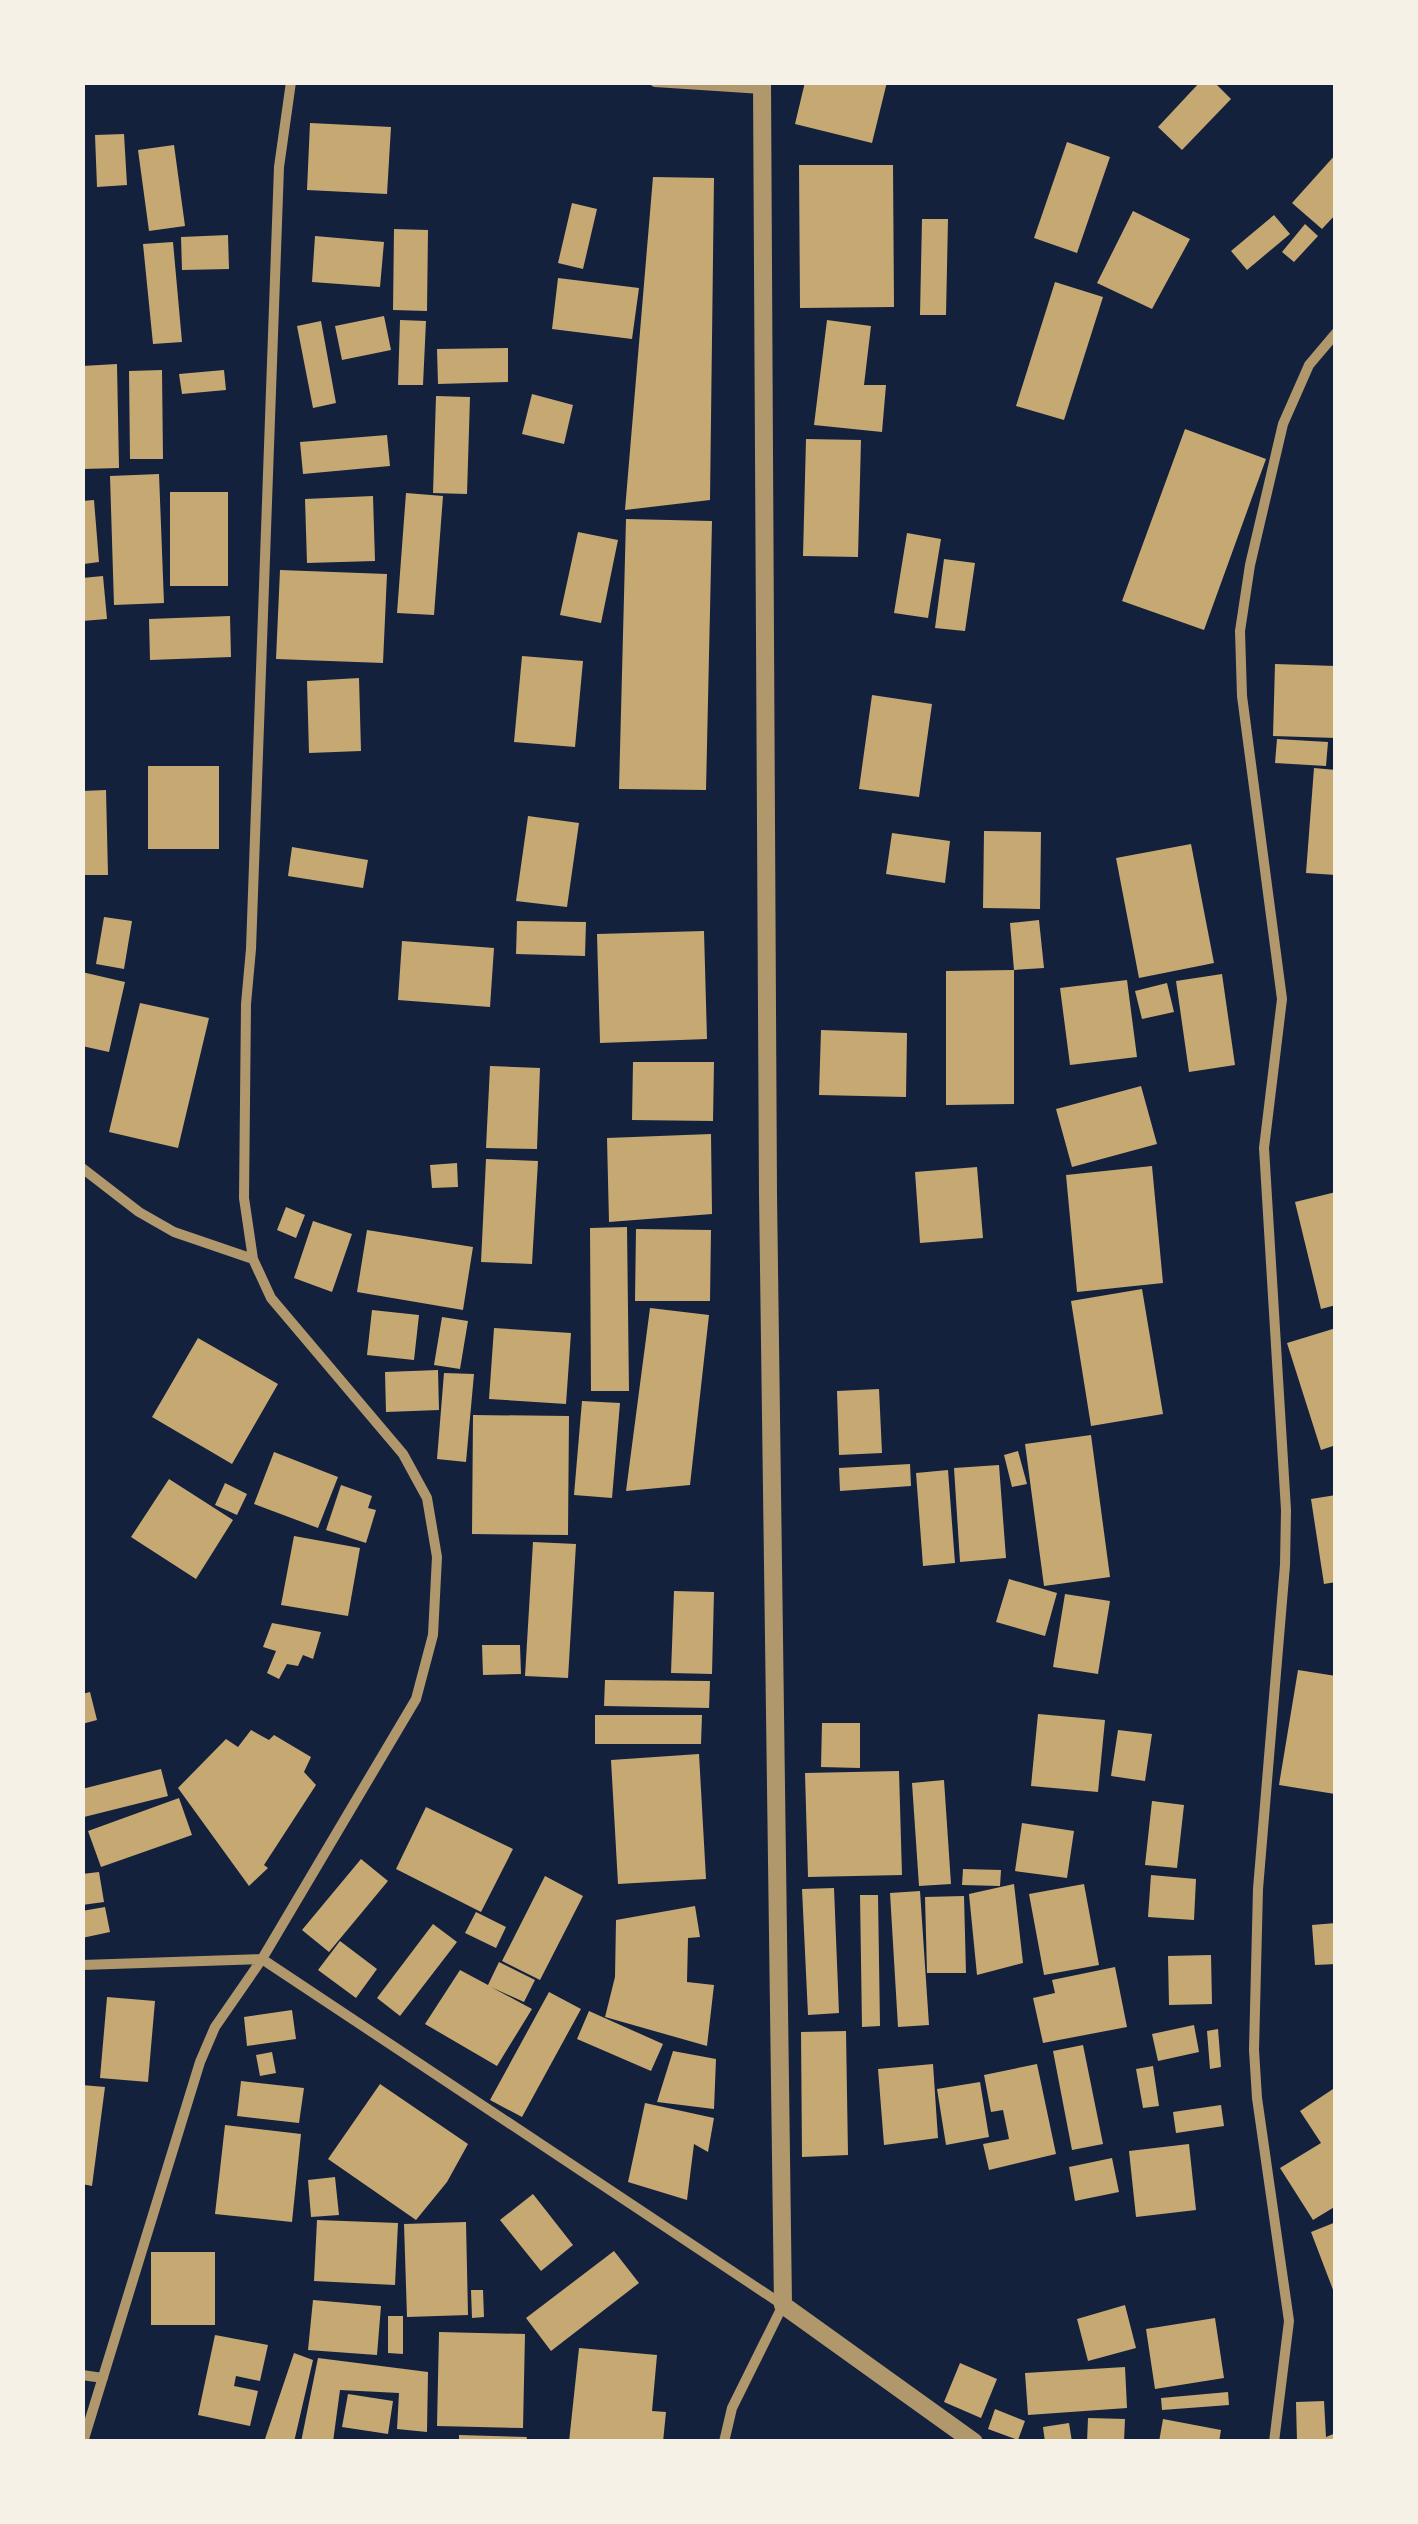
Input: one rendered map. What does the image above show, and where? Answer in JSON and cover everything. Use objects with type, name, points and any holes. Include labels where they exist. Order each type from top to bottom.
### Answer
[{"type":"street","points":[[83,2442],[200,2062],[215,2026],[262,1959],[416,1699],[433,1635],[437,1557],[427,1498],[404,1454],[271,1298],[252,1259],[244,1198],[246,1004],[279,167],[292,82]]},
{"type":"street","points":[[655,82],[762,86],[768,1194],[783,2305],[732,2408],[724,2442]]},
{"type":"street","points":[[1274,2442],[1289,2321],[1257,2098],[1254,2050],[1258,1888],[1285,1565],[1286,1510],[1264,1148],[1282,999],[1242,696],[1240,631],[1250,565],[1283,424],[1309,365],[1336,333]]},
{"type":"street","points":[[82,1168],[139,1212],[174,1232],[252,1259]]},
{"type":"street","points":[[82,1966],[262,1959],[783,2305],[974,2442]]},
{"type":"street","points":[[82,2375],[103,2378]]},
{"type":"building","points":[[805,82],[887,82],[872,143],[795,124]]},
{"type":"building","points":[[1200,82],[1214,82],[1231,99],[1182,150],[1158,127]]},
{"type":"building","points":[[310,123],[391,127],[387,194],[307,190]]},
{"type":"building","points":[[124,134],[127,185],[97,187],[95,135]]},
{"type":"building","points":[[1067,142],[1110,157],[1077,253],[1034,238]]},
{"type":"building","points":[[174,145],[185,226],[149,231],[138,150]]},
{"type":"building","points":[[1336,154],[1336,214],[1322,229],[1292,203]]},
{"type":"building","points":[[799,165],[893,165],[894,307],[800,308]]},
{"type":"building","points":[[653,177],[714,178],[710,500],[625,510]]},
{"type":"building","points":[[572,203],[597,209],[583,269],[558,263]]},
{"type":"building","points":[[1133,211],[1190,239],[1152,309],[1097,283]]},
{"type":"building","points":[[1274,215],[1290,234],[1247,270],[1231,251]]},
{"type":"building","points":[[922,219],[948,219],[946,315],[920,315]]},
{"type":"building","points":[[1305,224],[1318,236],[1294,262],[1282,252]]},
{"type":"building","points":[[394,229],[428,230],[427,311],[393,310]]},
{"type":"building","points":[[228,235],[229,269],[182,270],[181,237]]},
{"type":"building","points":[[315,236],[384,242],[380,287],[312,282]]},
{"type":"building","points":[[173,242],[182,342],[153,344],[143,244]]},
{"type":"building","points":[[558,278],[639,288],[632,339],[552,329]]},
{"type":"building","points":[[1055,282],[1103,297],[1064,420],[1016,406]]},
{"type":"building","points":[[384,316],[391,350],[342,360],[335,326]]},
{"type":"building","points":[[400,320],[426,321],[423,385],[398,385]]},
{"type":"building","points":[[827,320],[871,326],[864,385],[886,385],[882,432],[814,425]]},
{"type":"building","points":[[321,321],[336,403],[313,408],[297,326]]},
{"type":"building","points":[[508,348],[508,382],[438,384],[437,349]]},
{"type":"building","points":[[117,364],[119,468],[83,469],[82,366]]},
{"type":"building","points":[[162,370],[163,459],[130,459],[129,371]]},
{"type":"building","points":[[224,370],[226,390],[182,394],[179,374]]},
{"type":"building","points":[[532,394],[573,405],[564,444],[522,434]]},
{"type":"building","points":[[436,396],[470,397],[467,494],[433,493]]},
{"type":"building","points":[[1185,429],[1266,459],[1204,630],[1122,601]]},
{"type":"building","points":[[387,435],[390,466],[303,474],[300,442]]},
{"type":"building","points":[[806,439],[861,440],[858,557],[803,556]]},
{"type":"building","points":[[159,474],[164,603],[114,605],[110,476]]},
{"type":"building","points":[[170,492],[228,492],[228,586],[170,586]]},
{"type":"building","points":[[406,493],[443,496],[434,615],[397,613]]},
{"type":"building","points":[[373,496],[375,561],[307,563],[305,499]]},
{"type":"building","points":[[94,500],[99,562],[84,564],[82,501]]},
{"type":"building","points":[[626,519],[712,521],[706,790],[619,789]]},
{"type":"building","points":[[578,532],[618,540],[601,623],[560,615]]},
{"type":"building","points":[[907,533],[941,539],[928,618],[894,613]]},
{"type":"building","points":[[944,559],[975,563],[965,631],[935,628]]},
{"type":"building","points":[[280,570],[387,574],[383,663],[276,659]]},
{"type":"building","points":[[103,576],[107,619],[82,621],[82,578]]},
{"type":"building","points":[[230,616],[231,657],[150,660],[149,619]]},
{"type":"building","points":[[522,656],[583,661],[575,747],[514,742]]},
{"type":"building","points":[[1275,664],[1336,666],[1336,738],[1273,736]]},
{"type":"building","points":[[359,678],[361,751],[309,753],[307,681]]},
{"type":"building","points":[[872,695],[932,704],[919,797],[859,789]]},
{"type":"building","points":[[1277,739],[1328,742],[1326,766],[1275,763]]},
{"type":"building","points":[[148,766],[219,766],[219,849],[148,849]]},
{"type":"building","points":[[1314,768],[1336,770],[1336,875],[1306,873]]},
{"type":"building","points":[[106,790],[108,875],[82,875],[82,791]]},
{"type":"building","points":[[528,816],[579,823],[567,907],[516,901]]},
{"type":"building","points":[[984,831],[1041,832],[1040,909],[983,908]]},
{"type":"building","points":[[892,833],[950,841],[945,883],[886,874]]},
{"type":"building","points":[[1191,844],[1214,963],[1139,978],[1116,858]]},
{"type":"building","points":[[292,847],[368,860],[363,888],[288,876]]},
{"type":"building","points":[[104,917],[132,921],[124,969],[96,964]]},
{"type":"building","points":[[1039,920],[1044,968],[1014,970],[1010,923]]},
{"type":"building","points":[[517,921],[586,922],[585,956],[516,954]]},
{"type":"building","points":[[704,931],[707,1039],[600,1043],[597,934]]},
{"type":"building","points":[[402,941],[494,948],[490,1007],[398,1000]]},
{"type":"building","points":[[1014,970],[1014,1104],[946,1105],[946,971]]},
{"type":"building","points":[[82,972],[125,982],[109,1052],[82,1046]]},
{"type":"building","points":[[1222,974],[1235,1065],[1189,1072],[1176,981]]},
{"type":"building","points":[[1127,980],[1137,1057],[1070,1065],[1060,988]]},
{"type":"building","points":[[1167,983],[1174,1012],[1142,1019],[1135,991]]},
{"type":"building","points":[[140,1003],[209,1018],[178,1148],[109,1132]]},
{"type":"building","points":[[821,1030],[907,1033],[906,1097],[819,1095]]},
{"type":"building","points":[[633,1062],[714,1062],[713,1121],[632,1120]]},
{"type":"building","points":[[490,1066],[540,1068],[537,1149],[486,1148]]},
{"type":"building","points":[[1141,1086],[1157,1144],[1072,1167],[1056,1109]]},
{"type":"building","points":[[711,1134],[712,1214],[609,1222],[607,1138]]},
{"type":"building","points":[[486,1159],[538,1161],[532,1264],[481,1262]]},
{"type":"building","points":[[457,1163],[458,1187],[432,1188],[430,1165]]},
{"type":"building","points":[[1152,1166],[1163,1283],[1077,1292],[1066,1175]]},
{"type":"building","points":[[977,1167],[983,1238],[920,1243],[915,1172]]},
{"type":"building","points":[[1336,1192],[1336,1305],[1321,1309],[1295,1202]]},
{"type":"building","points":[[286,1207],[305,1215],[296,1238],[277,1230]]},
{"type":"building","points":[[313,1221],[352,1234],[332,1292],[294,1278]]},
{"type":"building","points":[[627,1227],[629,1391],[591,1391],[590,1228]]},
{"type":"building","points":[[636,1229],[711,1230],[710,1301],[635,1301]]},
{"type":"building","points":[[367,1230],[473,1247],[463,1310],[357,1292]]},
{"type":"building","points":[[1142,1289],[1163,1414],[1091,1426],[1071,1301]]},
{"type":"building","points":[[650,1308],[709,1315],[690,1485],[626,1491]]},
{"type":"building","points":[[372,1310],[419,1315],[414,1360],[367,1355]]},
{"type":"building","points":[[442,1317],[468,1321],[460,1369],[434,1365]]},
{"type":"building","points":[[494,1328],[571,1333],[566,1404],[489,1399]]},
{"type":"building","points":[[1336,1328],[1336,1445],[1321,1450],[1287,1343]]},
{"type":"building","points":[[198,1338],[278,1384],[232,1464],[152,1417]]},
{"type":"building","points":[[438,1370],[439,1410],[386,1412],[385,1372]]},
{"type":"building","points":[[444,1373],[474,1374],[466,1462],[437,1459]]},
{"type":"building","points":[[879,1389],[882,1453],[839,1455],[837,1391]]},
{"type":"building","points":[[582,1401],[620,1403],[612,1498],[574,1495]]},
{"type":"building","points":[[473,1415],[569,1416],[568,1535],[472,1534]]},
{"type":"building","points":[[1091,1435],[1110,1577],[1044,1586],[1025,1444]]},
{"type":"building","points":[[1018,1451],[1027,1484],[1012,1487],[1004,1455]]},
{"type":"building","points":[[274,1452],[338,1477],[318,1528],[254,1504]]},
{"type":"building","points":[[910,1464],[911,1486],[840,1491],[839,1468]]},
{"type":"building","points":[[999,1465],[1006,1558],[960,1562],[954,1468]]},
{"type":"building","points":[[948,1470],[955,1563],[923,1566],[916,1473]]},
{"type":"building","points":[[169,1479],[233,1520],[196,1579],[131,1537]]},
{"type":"building","points":[[225,1483],[247,1494],[237,1515],[215,1505]]},
{"type":"building","points":[[341,1485],[372,1496],[368,1508],[376,1510],[366,1543],[326,1530]]},
{"type":"building","points":[[1336,1495],[1336,1582],[1324,1584],[1311,1499]]},
{"type":"building","points":[[294,1536],[360,1548],[348,1616],[281,1605]]},
{"type":"building","points":[[533,1542],[576,1544],[568,1678],[525,1676]]},
{"type":"building","points":[[1009,1579],[1057,1593],[1045,1636],[996,1622]]},
{"type":"building","points":[[674,1591],[714,1592],[712,1674],[671,1673]]},
{"type":"building","points":[[1065,1594],[1110,1601],[1098,1674],[1053,1667]]},
{"type":"building","points":[[272,1623],[321,1632],[313,1659],[303,1655],[298,1666],[287,1664],[279,1679],[267,1673],[276,1651],[263,1647]]},
{"type":"building","points":[[482,1645],[520,1645],[521,1674],[483,1675]]},
{"type":"building","points":[[1298,1670],[1336,1676],[1335,1794],[1279,1785]]},
{"type":"building","points":[[605,1680],[710,1681],[709,1708],[604,1706]]},
{"type":"building","points":[[90,1692],[97,1720],[82,1724],[82,1694]]},
{"type":"building","points":[[1038,1714],[1105,1720],[1098,1792],[1031,1786]]},
{"type":"building","points":[[595,1715],[702,1715],[701,1744],[595,1744]]},
{"type":"building","points":[[822,1723],[860,1723],[860,1768],[821,1767]]},
{"type":"building","points":[[251,1730],[269,1740],[274,1735],[311,1757],[304,1772],[316,1785],[264,1865],[268,1868],[249,1886],[178,1788],[226,1739],[238,1747]]},
{"type":"building","points":[[1118,1730],[1152,1734],[1145,1781],[1111,1776]]},
{"type":"building","points":[[699,1754],[706,1879],[618,1884],[611,1760]]},
{"type":"building","points":[[161,1769],[168,1796],[84,1817],[82,1789]]},
{"type":"building","points":[[899,1771],[902,1875],[808,1877],[805,1773]]},
{"type":"building","points":[[944,1780],[951,1884],[919,1886],[912,1783]]},
{"type":"building","points":[[179,1798],[192,1835],[101,1867],[88,1831]]},
{"type":"building","points":[[1152,1801],[1184,1805],[1177,1868],[1145,1865]]},
{"type":"building","points":[[426,1807],[513,1849],[481,1912],[396,1869]]},
{"type":"building","points":[[1022,1823],[1074,1831],[1067,1878],[1015,1871]]},
{"type":"building","points":[[361,1859],[388,1881],[329,1952],[302,1930]]},
{"type":"building","points":[[963,1869],[1001,1870],[1000,1886],[962,1885]]},
{"type":"building","points":[[99,1872],[104,1902],[82,1905],[82,1874]]},
{"type":"building","points":[[1151,1875],[1196,1879],[1194,1920],[1148,1917]]},
{"type":"building","points":[[545,1876],[583,1896],[540,1980],[502,1961]]},
{"type":"building","points":[[1014,1884],[1023,1963],[977,1975],[969,1894]]},
{"type":"building","points":[[1084,1884],[1099,1965],[1044,1975],[1029,1894]]},
{"type":"building","points":[[834,1888],[839,2013],[808,2015],[802,1889]]},
{"type":"building","points":[[920,1891],[929,2025],[898,2027],[890,1893]]},
{"type":"building","points":[[860,1895],[878,1895],[880,2026],[862,2027]]},
{"type":"building","points":[[964,1896],[966,1973],[927,1973],[925,1897]]},
{"type":"building","points":[[695,1906],[700,1937],[688,1938],[687,1982],[714,1985],[707,2046],[605,2017],[615,1977],[616,1920]]},
{"type":"building","points":[[105,1907],[110,1932],[82,1938],[82,1911]]},
{"type":"building","points":[[476,1912],[506,1927],[496,1948],[465,1933]]},
{"type":"building","points":[[1336,1923],[1336,1964],[1315,1965],[1312,1925]]},
{"type":"building","points":[[433,1924],[457,1942],[400,2016],[377,1998]]},
{"type":"building","points":[[340,1941],[377,1969],[356,1998],[318,1970]]},
{"type":"building","points":[[1211,1955],[1212,2004],[1169,2005],[1168,1956]]},
{"type":"building","points":[[499,1962],[535,1980],[524,2002],[491,1987],[532,2009],[497,2066],[425,2024],[460,1970],[488,1985]]},
{"type":"building","points":[[1115,1967],[1127,2027],[1043,2043],[1033,1998],[1055,1993],[1052,1980]]},
{"type":"building","points":[[549,1992],[581,2009],[522,2117],[490,2100]]},
{"type":"building","points":[[107,1997],[155,2001],[148,2082],[100,2078]]},
{"type":"building","points":[[292,2010],[296,2039],[247,2046],[244,2017]]},
{"type":"building","points":[[589,2011],[663,2044],[651,2071],[577,2039]]},
{"type":"building","points":[[1194,2025],[1199,2052],[1158,2061],[1152,2034]]},
{"type":"building","points":[[1218,2029],[1221,2067],[1210,2069],[1207,2031]]},
{"type":"building","points":[[846,2031],[848,2155],[802,2157],[801,2032]]},
{"type":"building","points":[[1083,2045],[1103,2144],[1072,2150],[1053,2051]]},
{"type":"building","points":[[673,2051],[716,2059],[714,2109],[657,2102]]},
{"type":"building","points":[[272,2052],[276,2073],[260,2076],[256,2055]]},
{"type":"building","points":[[933,2064],[938,2138],[884,2145],[878,2069]]},
{"type":"building","points":[[1037,2064],[1056,2154],[989,2170],[983,2144],[1009,2139],[1003,2110],[991,2112],[984,2075]]},
{"type":"building","points":[[1153,2066],[1159,2106],[1143,2108],[1136,2069]]},
{"type":"building","points":[[241,2081],[304,2088],[299,2123],[237,2116]]},
{"type":"building","points":[[980,2082],[989,2137],[946,2145],[937,2089]]},
{"type":"building","points":[[380,2084],[468,2144],[447,2182],[416,2220],[328,2159]]},
{"type":"building","points":[[82,2085],[105,2087],[92,2186],[82,2184]]},
{"type":"building","points":[[1336,2087],[1336,2206],[1313,2220],[1280,2168],[1321,2143],[1300,2111]]},
{"type":"building","points":[[645,2103],[714,2118],[708,2152],[694,2144],[687,2200],[628,2182]]},
{"type":"building","points":[[1221,2105],[1224,2126],[1176,2133],[1173,2112]]},
{"type":"building","points":[[225,2125],[301,2134],[292,2222],[215,2214]]},
{"type":"building","points":[[1189,2144],[1196,2210],[1136,2217],[1129,2151]]},
{"type":"building","points":[[1112,2158],[1119,2192],[1075,2201],[1069,2167]]},
{"type":"building","points":[[335,2177],[339,2215],[311,2217],[308,2180]]},
{"type":"building","points":[[533,2194],[573,2245],[541,2271],[500,2220]]},
{"type":"building","points":[[317,2220],[398,2223],[395,2285],[314,2281]]},
{"type":"building","points":[[466,2222],[468,2315],[407,2317],[404,2224]]},
{"type":"building","points":[[1336,2222],[1336,2295],[1335,2295],[1311,2232]]},
{"type":"building","points":[[614,2251],[639,2283],[551,2351],[526,2318]]},
{"type":"building","points":[[151,2252],[215,2252],[215,2325],[151,2325]]},
{"type":"building","points":[[471,2290],[483,2290],[484,2317],[472,2318]]},
{"type":"building","points":[[313,2300],[381,2306],[377,2355],[308,2350]]},
{"type":"building","points":[[1125,2305],[1136,2348],[1088,2361],[1077,2319]]},
{"type":"building","points":[[388,2316],[403,2316],[403,2354],[388,2353]]},
{"type":"building","points":[[1215,2318],[1224,2378],[1155,2389],[1146,2329]]},
{"type":"building","points":[[439,2332],[525,2334],[523,2428],[437,2426]]},
{"type":"building","points":[[215,2335],[268,2345],[260,2381],[236,2376],[234,2386],[258,2391],[250,2426],[198,2415]]},
{"type":"building","points":[[579,2348],[657,2355],[652,2411],[666,2412],[663,2442],[569,2442]]},
{"type":"building","points":[[294,2353],[313,2360],[294,2442],[272,2442],[265,2439]]},
{"type":"building","points":[[318,2358],[428,2372],[427,2432],[397,2429],[399,2393],[340,2390],[333,2442],[301,2442]]},
{"type":"building","points":[[960,2363],[997,2379],[981,2418],[944,2402]]},
{"type":"building","points":[[1125,2367],[1127,2408],[1028,2415],[1025,2373]]},
{"type":"building","points":[[1228,2392],[1229,2405],[1162,2410],[1161,2398]]},
{"type":"building","points":[[348,2394],[393,2401],[388,2434],[342,2427]]},
{"type":"building","points":[[1324,2401],[1326,2437],[1336,2433],[1336,2442],[1297,2442],[1296,2402]]},
{"type":"building","points":[[995,2409],[1025,2421],[1018,2440],[988,2429]]},
{"type":"building","points":[[1088,2418],[1125,2419],[1124,2442],[1087,2442]]},
{"type":"building","points":[[1163,2419],[1221,2430],[1219,2442],[1159,2442]]},
{"type":"building","points":[[1069,2423],[1072,2442],[1045,2442],[1043,2427]]},
{"type":"building","points":[[459,2435],[527,2437],[526,2442],[459,2442]]}]
